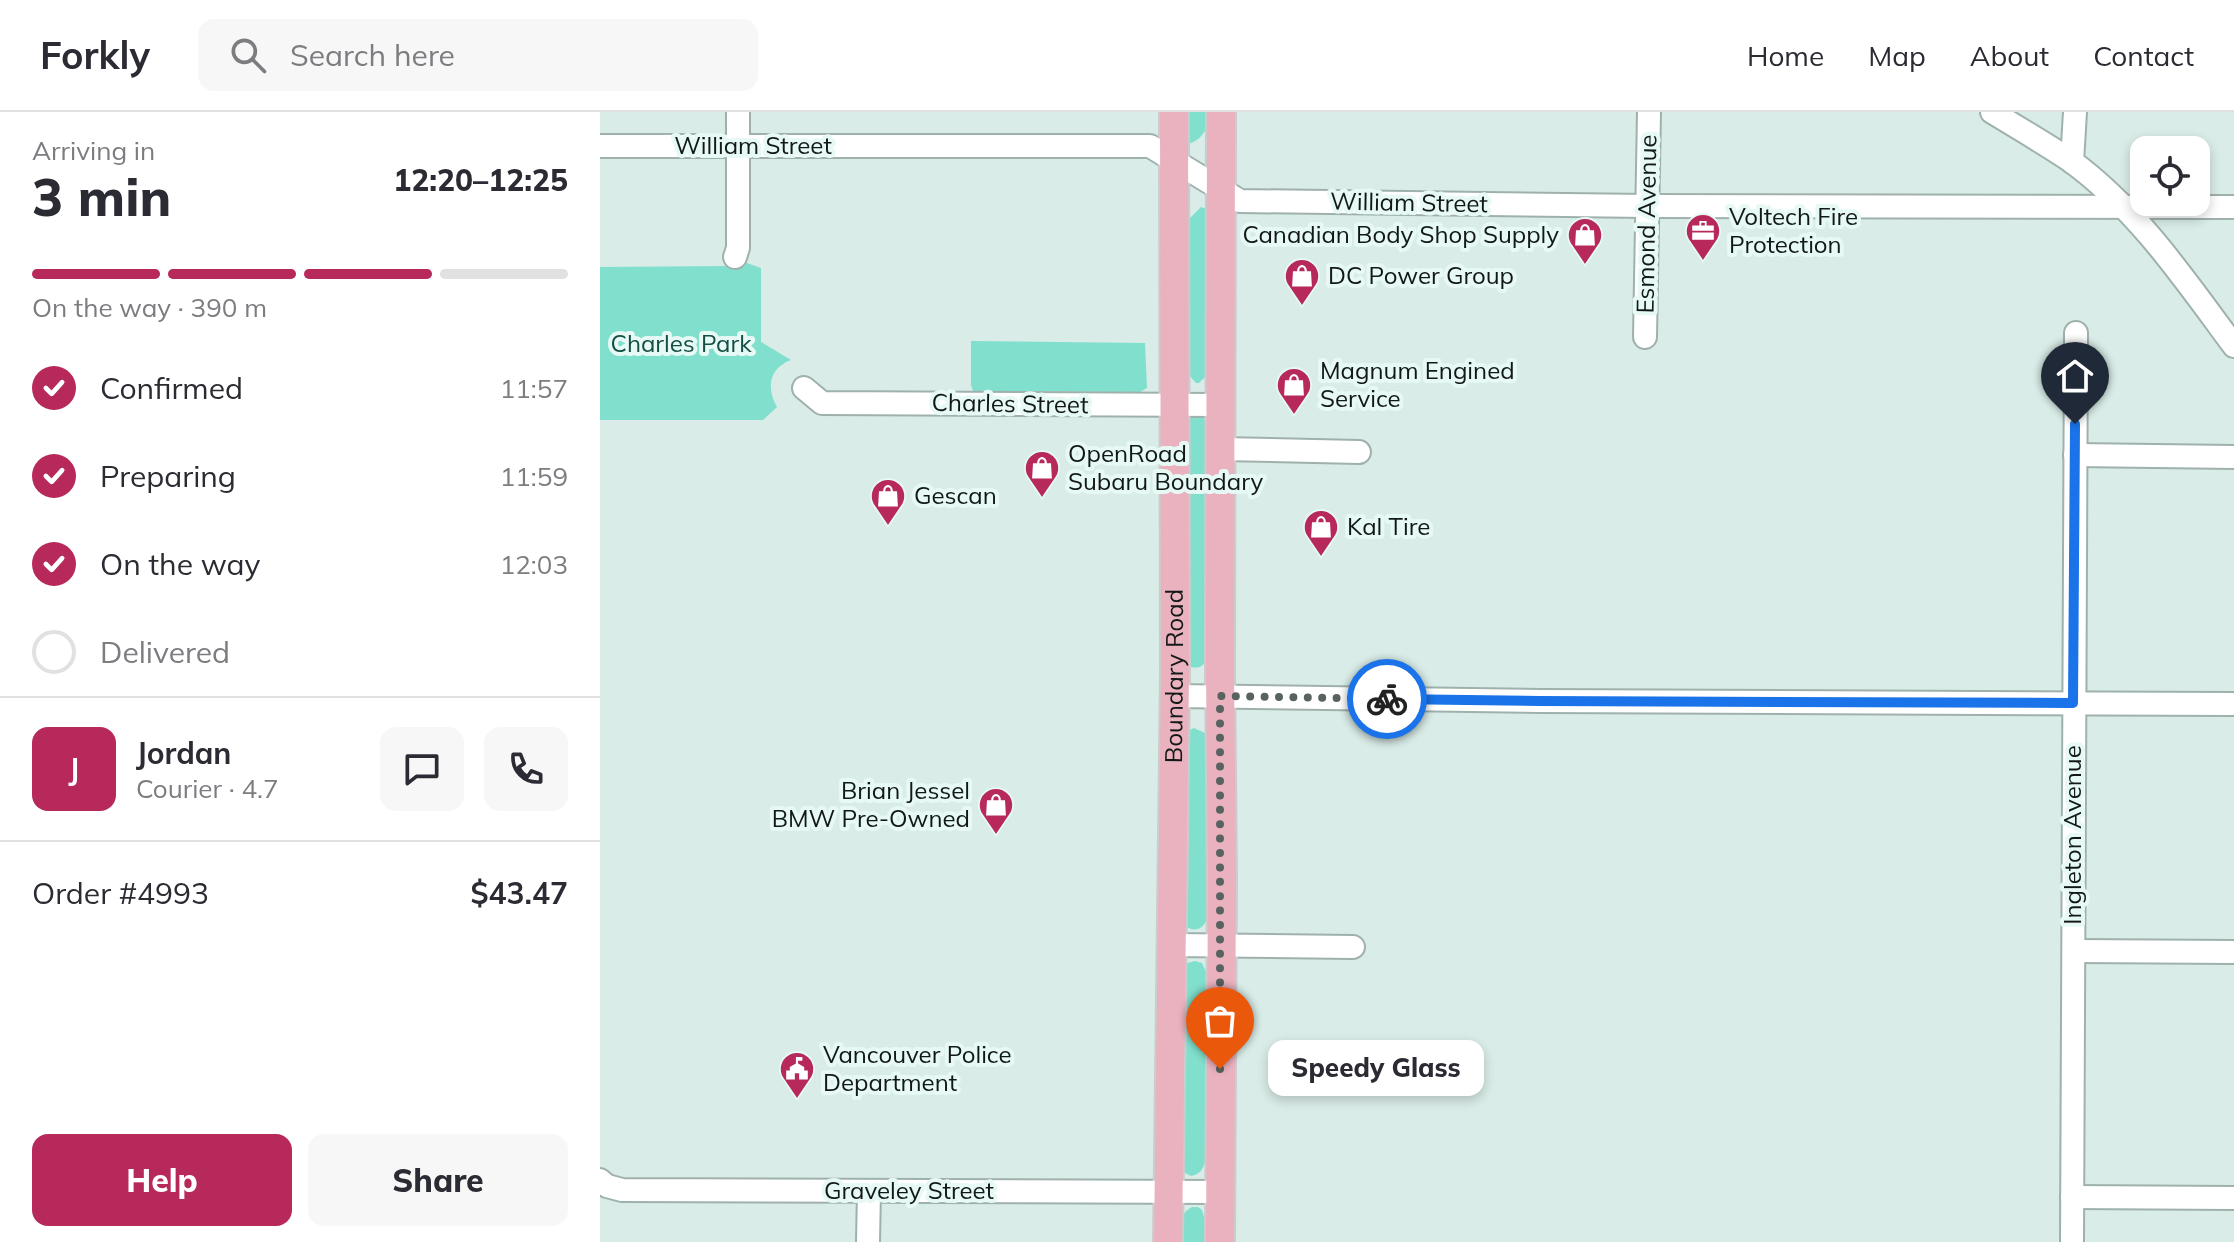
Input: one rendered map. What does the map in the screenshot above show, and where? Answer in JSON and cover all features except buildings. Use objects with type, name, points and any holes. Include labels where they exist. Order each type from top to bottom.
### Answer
[{"type":"main road","name":"Boundary Road","points":[[1168,1242],[1174,696],[1174,112]]},
{"type":"main road","name":"Boundary Road","points":[[1220,1242],[1221,112]]},
{"type":"street","points":[[735,257],[738,248],[738,112]]},
{"type":"street","name":"Esmond Avenue","points":[[1645,337],[1649,112]]},
{"type":"street","points":[[1992,112],[2072,162],[2124,207],[2153,238],[2234,346]]},
{"type":"street","points":[[2072,162],[2075,112]]},
{"type":"street","name":"William Street","points":[[600,146],[1150,146],[1240,201],[1648,206],[2234,207]]},
{"type":"street","name":"Ingleton Avenue","points":[[2072,1242],[2076,333]]},
{"type":"street","name":"Charles Street","points":[[804,388],[822,403],[1220,405]]},
{"type":"street","points":[[1221,449],[1359,452]]},
{"type":"street","points":[[2075,455],[2234,457]]},
{"type":"street","points":[[1174,696],[2234,704]]},
{"type":"street","points":[[1171,945],[1353,947]]},
{"type":"street","points":[[2074,951],[2234,952]]},
{"type":"street","name":"Graveley Street","points":[[601,1181],[622,1190],[1219,1192]]},
{"type":"street","points":[[868,1242],[869,1191]]},
{"type":"street","points":[[2072,1197],[2234,1198]]},
{"type":"green space","points":[[1181,112],[1210,112],[1205,130],[1191,143],[1184,140]]},
{"type":"green space","points":[[1201,207],[1209,210],[1207,375],[1196,383],[1188,374],[1183,240],[1189,219]]},
{"type":"green space","name":"Charles Park","points":[[744,262],[761,268],[761,342],[791,360],[778,368],[772,379],[771,393],[777,407],[763,420],[600,420],[600,267],[731,266]]},
{"type":"green space","points":[[971,341],[1145,343],[1147,388],[1140,392],[973,391]]},
{"type":"green space","points":[[1197,414],[1207,424],[1206,661],[1196,668],[1188,666],[1188,417]]},
{"type":"green space","points":[[1194,728],[1205,733],[1208,742],[1207,918],[1201,928],[1194,929],[1184,925],[1185,732]]},
{"type":"green space","points":[[1202,963],[1207,974],[1206,1157],[1202,1170],[1191,1176],[1182,1168],[1184,964]]},
{"type":"green space","points":[[1192,1207],[1202,1210],[1207,1242],[1179,1242],[1182,1217]]},
{"type":"way so far","points":[[1220,1069],[1220,696],[1387,699]]},
{"type":"place","name":"Voltech Fire Protection","points":[[1703,262]]},
{"type":"place","name":"Canadian Body Shop Supply","points":[[1585,266]]},
{"type":"place","name":"DC Power Group","points":[[1302,307]]},
{"type":"place","name":"Magnum Engined Service","points":[[1294,416]]},
{"type":"place","name":"OpenRoad Subaru Boundary","points":[[1042,499]]},
{"type":"place","name":"Gescan","points":[[888,527]]},
{"type":"place","name":"Kal Tire","points":[[1321,558]]},
{"type":"place","name":"Brian Jessel BMW Pre-Owned","points":[[996,836]]},
{"type":"place","name":"Speedy Glass","points":[[1220,1069]]},
{"type":"place","name":"Vancouver Police Department","points":[[797,1100]]},
{"type":"route","points":[[1387,699],[2073,703],[2075,424]]}]
